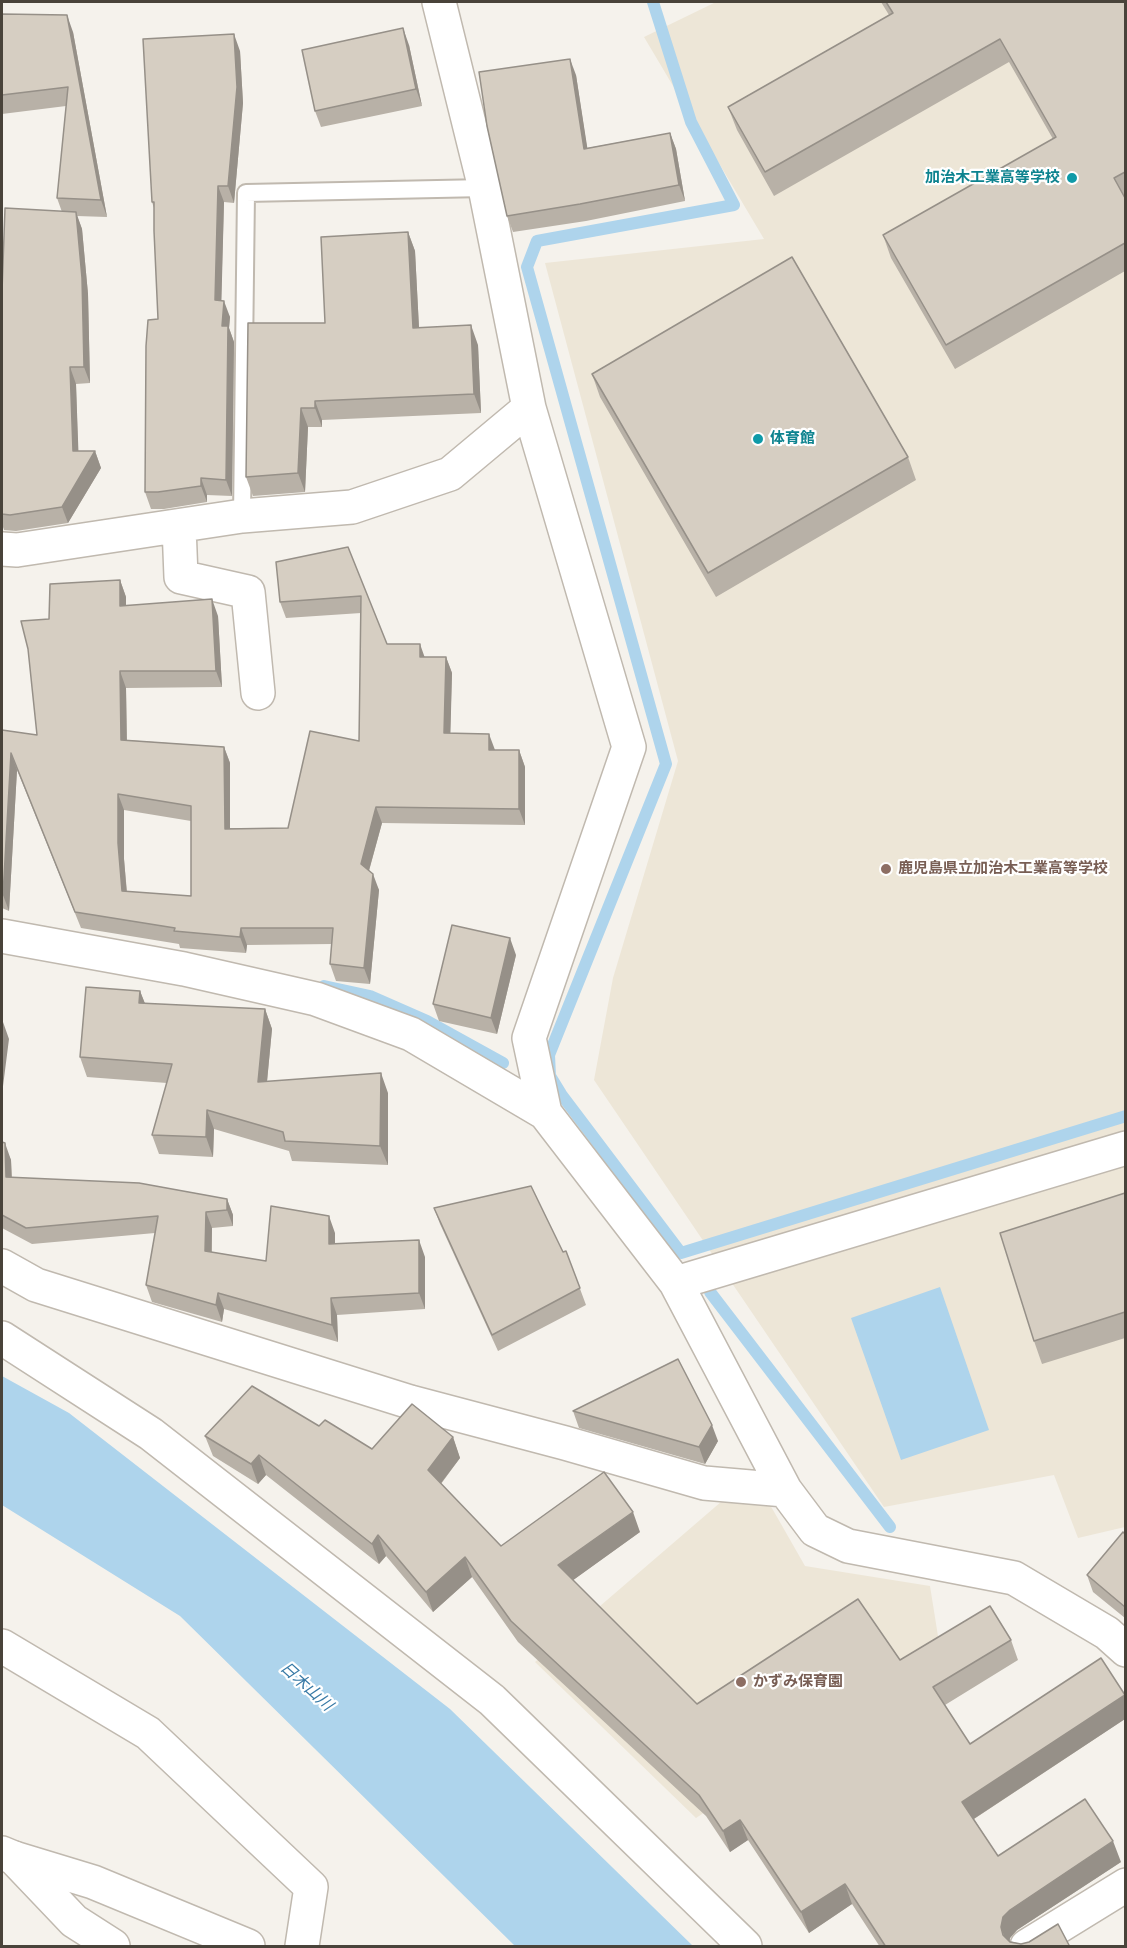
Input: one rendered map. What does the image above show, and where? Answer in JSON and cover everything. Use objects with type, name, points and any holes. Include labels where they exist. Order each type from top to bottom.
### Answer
[{"type":"street","points":[[439,2],[484,188],[530,408],[629,747],[528,1038],[545,1113]]},
{"type":"street","points":[[2,549],[17,550],[242,516],[352,507],[450,474],[530,408]]},
{"type":"street","points":[[179,526],[181,577],[248,592],[258,693]]},
{"type":"street","points":[[2,936],[184,969],[316,999],[411,1034],[545,1113],[676,1283],[785,1490],[815,1530],[848,1546],[1014,1578],[1107,1633],[1125,1650]]},
{"type":"street","points":[[676,1283],[1125,1148]]},
{"type":"street","points":[[2,1266],[36,1285],[410,1402],[704,1483],[785,1490]]},
{"type":"street","points":[[2,1338],[151,1434],[492,1700],[745,1947]]},
{"type":"street","points":[[2,1646],[148,1733],[311,1887],[302,1947]]},
{"type":"street","points":[[8,1856],[74,1921],[113,1947]]},
{"type":"street","points":[[8,1856],[93,1882],[249,1947]]},
{"type":"street","points":[[1027,1947],[1125,1885]]},
{"type":"lane","points":[[242,516],[246,193],[484,188]]},
{"type":"shaded area","name":"鹿児島県立加治木工業高等学校","points":[[716,2],[1125,2],[1125,1527],[1078,1538],[1054,1475],[884,1507],[594,1080],[613,978],[678,761],[545,263],[764,239],[644,37]]},
{"type":"shaded area","points":[[736,1489],[765,1496],[805,1566],[930,1586],[941,1655],[696,1818],[535,1662]]},
{"type":"water","points":[[940,1287],[989,1430],[901,1460],[851,1318]]},
{"type":"water","name":"日木山川","points":[[2,1376],[69,1413],[450,1709],[693,1946],[515,1946],[180,1616],[2,1505]]},
{"type":"building","name":"加治木工業高等学校","points":[[886,2],[1125,2],[1125,172],[1114,178],[1125,198],[1125,243],[946,345],[883,235],[1056,137],[1000,39],[765,172],[728,107],[893,13]]},
{"type":"building","points":[[2,14],[67,15],[101,200],[57,198],[68,87],[2,95]]},
{"type":"building","points":[[403,28],[416,89],[315,111],[302,50]]},
{"type":"building","points":[[234,34],[237,87],[228,186],[218,186],[215,300],[224,301],[222,326],[228,326],[226,480],[201,478],[201,486],[145,492],[146,346],[148,320],[158,319],[154,202],[152,202],[143,39]]},
{"type":"building","points":[[570,59],[584,149],[670,133],[679,185],[507,216],[487,126],[479,72]]},
{"type":"building","points":[[5,208],[76,212],[82,278],[84,367],[70,367],[73,451],[95,451],[62,507],[10,515],[2,514],[2,291]]},
{"type":"building","points":[[408,232],[413,328],[471,325],[474,394],[315,401],[315,408],[301,408],[298,473],[246,477],[248,323],[325,323],[321,237]]},
{"type":"building","name":"体育館","points":[[792,257],[908,457],[708,573],[592,374]]},
{"type":"building","points":[[348,547],[387,644],[420,644],[420,657],[446,657],[444,733],[489,734],[489,750],[519,750],[519,809],[376,807],[361,864],[373,874],[364,968],[330,964],[333,928],[241,928],[240,937],[174,931],[175,928],[75,912],[11,753],[3,895],[2,730],[37,735],[28,649],[21,621],[49,619],[50,584],[120,580],[120,606],[212,599],[216,671],[120,671],[121,740],[224,747],[225,829],[288,828],[310,731],[359,741],[361,596],[280,602],[276,562]],"holes":[[[118,794],[191,806],[191,896],[122,891],[118,843]]]},
{"type":"building","points":[[452,925],[510,938],[491,1018],[433,1004]]},
{"type":"building","points":[[86,987],[140,991],[139,1003],[265,1009],[258,1082],[381,1073],[380,1146],[285,1141],[283,1132],[207,1110],[206,1137],[152,1135],[172,1064],[80,1057]]},
{"type":"building","points":[[2,1142],[5,1143],[6,1177],[139,1183],[227,1199],[227,1210],[206,1212],[205,1251],[266,1261],[271,1206],[329,1216],[329,1244],[419,1240],[419,1293],[331,1298],[332,1325],[218,1293],[216,1305],[146,1285],[158,1216],[26,1228],[2,1215]]},
{"type":"building","points":[[531,1186],[563,1252],[566,1251],[580,1288],[492,1335],[434,1208]]},
{"type":"building","points":[[1125,1193],[1125,1312],[1034,1341],[1000,1233]]},
{"type":"building","points":[[678,1359],[712,1425],[699,1447],[573,1411]]},
{"type":"building","points":[[252,1386],[319,1426],[325,1420],[372,1449],[412,1404],[453,1437],[428,1470],[501,1546],[604,1472],[633,1512],[558,1565],[697,1704],[858,1599],[900,1660],[990,1606],[1011,1640],[933,1687],[970,1744],[1101,1658],[1125,1695],[962,1802],[998,1856],[1085,1799],[1113,1841],[1010,1910],[1003,1917],[1001,1927],[1003,1935],[1010,1942],[1021,1944],[1029,1942],[1058,1924],[1070,1947],[886,1947],[845,1884],[801,1912],[740,1820],[723,1831],[699,1795],[511,1621],[465,1557],[426,1592],[378,1535],[372,1544],[259,1455],[251,1464],[205,1436]]},
{"type":"building","points":[[1123,1532],[1125,1534],[1125,1607],[1087,1575]]},
{"type":"waterway","points":[[653,2],[691,122],[734,205],[537,241],[527,267],[666,764],[549,1055],[550,1076],[561,1094],[681,1253],[1126,1116]]},
{"type":"waterway","points":[[324,986],[370,996],[427,1021],[503,1063]]},
{"type":"waterway","points":[[710,1292],[890,1527]]},
{"type":"place","name":"加治木工業高等学校","points":[[1072,178]]},
{"type":"place","name":"体育館","points":[[758,439]]},
{"type":"place","name":"鹿児島県立加治木工業高等学校","points":[[886,869]]},
{"type":"place","name":"かずみ保育園","points":[[741,1682]]}]
